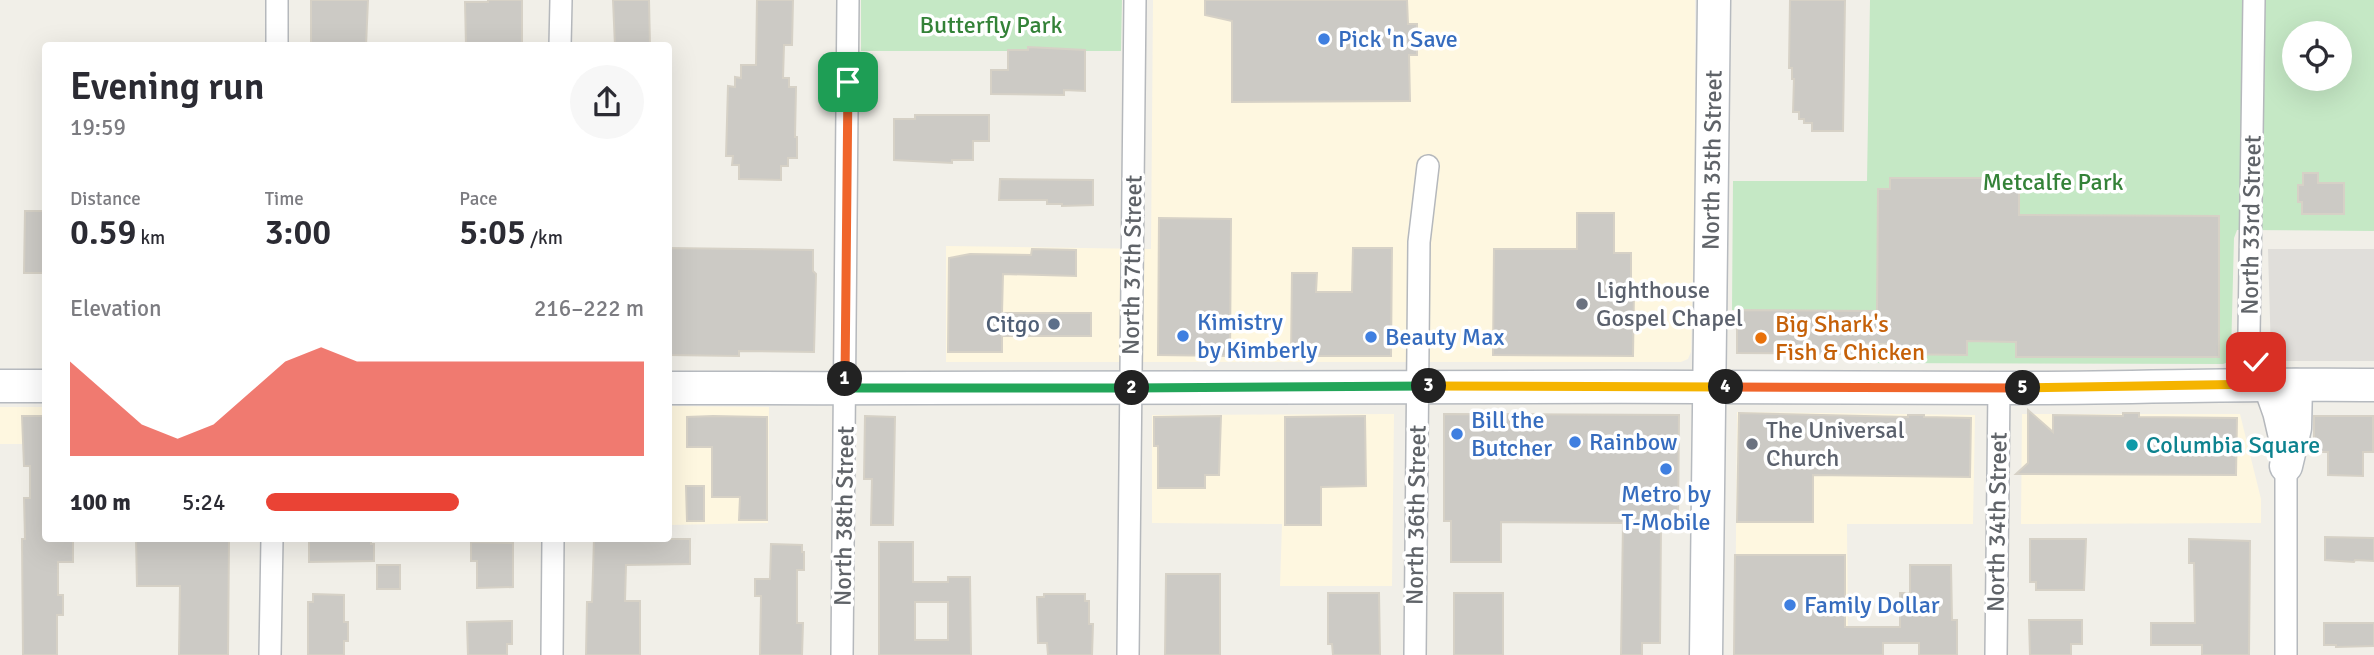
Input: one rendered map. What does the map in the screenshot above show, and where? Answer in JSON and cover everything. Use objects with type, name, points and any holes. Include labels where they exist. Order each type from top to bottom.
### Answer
[{"type":"main road","name":"North 35th Street","points":[[1706,655],[1714,0]]},
{"type":"main road","points":[[2286,466],[2295,428],[2296,385]]},
{"type":"main road","points":[[672,388],[1999,388],[2374,385]]},
{"type":"main road","points":[[0,386],[42,386]]},
{"type":"street","points":[[277,0],[277,42]]},
{"type":"street","points":[[560,42],[561,0]]},
{"type":"street","name":"North 38th Street","points":[[842,655],[849,0]]},
{"type":"street","name":"North 37th Street","points":[[1128,655],[1135,0]]},
{"type":"street","name":"North 33rd Street","points":[[2254,0],[2249,335],[2274,414],[2286,466],[2286,655]]},
{"type":"street","name":"North 36th Street","points":[[1415,655],[1419,242],[1428,166]]},
{"type":"street","name":"North 34th Street","points":[[1996,655],[1999,388]]},
{"type":"street","points":[[271,655],[272,542]]},
{"type":"street","points":[[552,655],[553,542]]},
{"type":"shaded area","points":[[1153,0],[1695,0],[1695,193],[1691,352],[1688,359],[1681,362],[946,362],[946,246],[1151,249]]},
{"type":"shaded area","points":[[2268,249],[2374,249],[2374,361],[2280,361],[2271,354]]},
{"type":"shaded area","points":[[672,406],[769,407],[768,523],[672,525]]},
{"type":"shaded area","points":[[0,407],[42,407],[42,444],[0,444]]},
{"type":"shaded area","points":[[1737,412],[1975,415],[1973,524],[1847,524],[1848,655],[1735,655]]},
{"type":"shaded area","points":[[1394,414],[1392,586],[1280,586],[1282,524],[1152,523],[1152,415]]},
{"type":"shaded area","points":[[2022,414],[2240,414],[2261,499],[2261,523],[2021,524]]},
{"type":"green space","name":"Butterfly Park","points":[[861,0],[1122,0],[1121,51],[861,51]]},
{"type":"green space","name":"Metcalfe Park","points":[[1870,0],[2374,0],[2374,231],[2237,230],[2234,238],[2231,355],[2229,362],[2223,364],[1869,363],[1867,311],[1732,310],[1733,181],[1867,181]]},
{"type":"building","points":[[311,0],[368,0],[366,42],[311,42]]},
{"type":"building","points":[[522,0],[522,42],[466,42],[465,2]]},
{"type":"building","points":[[613,0],[649,0],[650,42],[615,42]]},
{"type":"building","points":[[757,0],[793,0],[792,45],[784,45],[783,78],[789,78],[789,87],[796,87],[797,158],[788,158],[788,166],[781,166],[781,180],[739,179],[739,165],[732,165],[733,156],[726,156],[728,86],[735,87],[735,77],[741,78],[741,65],[756,65]]},
{"type":"building","name":"Pick 'n Save","points":[[1205,0],[1407,0],[1408,24],[1417,24],[1417,55],[1409,55],[1410,101],[1232,102],[1232,21],[1205,15]]},
{"type":"building","points":[[1790,0],[1845,0],[1843,131],[1812,131],[1812,123],[1804,123],[1804,119],[1799,119],[1799,112],[1793,112],[1794,79],[1792,68],[1789,68]]},
{"type":"building","points":[[1028,47],[1085,50],[1085,91],[1064,90],[1064,95],[991,94],[991,70],[1008,70],[1008,50],[1028,50]]},
{"type":"building","points":[[915,115],[989,115],[989,141],[973,141],[973,160],[952,160],[952,163],[894,160],[894,119],[915,119]]},
{"type":"building","points":[[2303,173],[2318,173],[2318,183],[2344,183],[2344,214],[2302,214],[2302,202],[2298,202],[2298,185],[2303,185]]},
{"type":"building","points":[[1890,178],[2007,178],[2007,189],[2019,189],[2019,215],[2219,216],[2219,357],[2016,357],[2016,342],[1967,341],[1967,355],[1890,354],[1890,344],[1854,344],[1854,354],[1737,353],[1737,310],[1877,311],[1878,189],[1890,189]]},
{"type":"building","points":[[1000,179],[1093,180],[1093,205],[1062,206],[1047,204],[1047,200],[999,200]]},
{"type":"building","points":[[25,211],[42,211],[42,273],[24,273]]},
{"type":"building","points":[[1577,213],[1614,213],[1614,253],[1631,253],[1631,289],[1634,289],[1633,356],[1493,355],[1494,249],[1577,249]]},
{"type":"building","points":[[1159,218],[1231,219],[1230,356],[1158,355]]},
{"type":"building","points":[[672,248],[813,250],[813,271],[816,274],[814,352],[739,351],[739,356],[672,355]]},
{"type":"building","points":[[1353,248],[1392,248],[1391,356],[1291,356],[1292,273],[1317,273],[1316,292],[1352,292]]},
{"type":"building","points":[[1032,249],[1076,250],[1076,276],[1003,274],[1002,313],[1091,313],[1091,336],[1002,336],[1002,352],[948,352],[949,258],[970,254],[1031,255]]},
{"type":"building","name":"Columbia Square","points":[[2028,410],[2053,432],[2053,415],[2123,416],[2123,413],[2139,413],[2139,417],[2237,418],[2236,475],[2016,474],[2028,463]]},
{"type":"building","points":[[1739,413],[1971,418],[1970,477],[1813,475],[1813,522],[1737,522]]},
{"type":"building","points":[[1444,414],[1679,415],[1678,523],[1661,523],[1660,643],[1642,643],[1642,655],[1621,655],[1623,523],[1501,522],[1501,562],[1451,562],[1451,521],[1444,521]]},
{"type":"building","points":[[22,416],[42,416],[42,542],[73,542],[73,562],[58,562],[58,595],[63,595],[63,615],[57,615],[57,655],[23,655],[22,539],[25,539],[24,498],[30,498],[30,466],[24,466]]},
{"type":"building","points":[[865,416],[895,417],[893,525],[871,525],[872,479],[864,479]]},
{"type":"building","points":[[1221,416],[1219,475],[1205,475],[1205,488],[1158,488],[1158,446],[1154,446],[1154,417]]},
{"type":"building","points":[[1365,416],[1366,486],[1321,487],[1321,525],[1285,525],[1285,417]]},
{"type":"building","points":[[2314,416],[2373,416],[2373,452],[2363,452],[2363,476],[2328,475],[2328,452],[2314,452]]},
{"type":"building","points":[[687,417],[767,417],[767,520],[739,520],[740,497],[712,497],[712,447],[687,447]]},
{"type":"building","points":[[686,486],[704,486],[704,521],[687,521]]},
{"type":"building","points":[[2325,537],[2374,538],[2374,561],[2325,560]]},
{"type":"building","points":[[672,539],[690,539],[690,564],[626,565],[625,601],[640,601],[640,655],[586,655],[587,602],[592,602],[594,542],[672,542]]},
{"type":"building","points":[[2030,539],[2086,539],[2084,590],[2036,590],[2036,582],[2030,582]]},
{"type":"building","points":[[2189,539],[2250,541],[2249,655],[2202,655],[2202,645],[2151,645],[2151,623],[2195,623],[2194,563],[2189,563]]},
{"type":"building","points":[[136,542],[229,542],[228,655],[179,655],[180,586],[137,586]]},
{"type":"building","points":[[309,542],[374,544],[374,561],[309,562]]},
{"type":"building","points":[[471,542],[513,543],[513,587],[477,588],[477,561],[471,561]]},
{"type":"building","points":[[879,542],[913,542],[913,582],[948,582],[948,577],[970,577],[971,655],[879,655]],"holes":[[[915,602],[948,602],[948,640],[915,640]]]},
{"type":"building","points":[[771,544],[802,545],[804,552],[804,570],[797,570],[797,623],[803,623],[802,655],[760,655],[761,596],[755,596],[755,579],[770,579]]},
{"type":"building","name":"Family Dollar","points":[[1735,555],[1845,555],[1845,627],[1900,627],[1900,593],[1910,593],[1910,565],[1951,565],[1952,620],[1957,620],[1957,655],[1919,655],[1919,643],[1883,643],[1883,655],[1734,655]]},
{"type":"building","points":[[377,565],[400,565],[400,589],[377,589]]},
{"type":"building","points":[[1166,574],[1220,574],[1220,655],[1165,655]]},
{"type":"building","points":[[1328,593],[1379,593],[1380,655],[1333,655],[1332,644],[1328,644]]},
{"type":"building","points":[[1454,593],[1503,593],[1503,655],[1454,655]]},
{"type":"building","points":[[313,594],[344,595],[344,622],[348,622],[348,641],[344,641],[344,655],[308,655],[308,602],[313,602]]},
{"type":"building","points":[[1044,594],[1085,594],[1085,601],[1089,601],[1089,624],[1093,624],[1092,655],[1048,655],[1047,643],[1038,643],[1037,597],[1044,597]]},
{"type":"building","points":[[2029,620],[2082,620],[2082,644],[2071,644],[2071,655],[2030,655]]},
{"type":"building","points":[[512,621],[512,644],[507,644],[507,655],[468,655],[467,622]]},
{"type":"building","points":[[2324,623],[2374,623],[2374,646],[2324,645]]},
{"type":"place","name":"Pick 'n Save","points":[[1324,39]]},
{"type":"place","name":"Lighthouse Gospel Chapel","points":[[1582,304]]},
{"type":"place","name":"Citgo","points":[[1054,324]]},
{"type":"place","name":"Kimistry by Kimberly","points":[[1183,336]]},
{"type":"place","name":"Beauty Max","points":[[1371,337]]},
{"type":"place","name":"Big Shark's Fish & Chicken","points":[[1761,338]]},
{"type":"place","name":"Bill the Butcher","points":[[1457,434]]},
{"type":"place","name":"Rainbow","points":[[1575,442]]},
{"type":"place","name":"The Universal Church","points":[[1752,444]]},
{"type":"place","name":"Columbia Square","points":[[2132,445]]},
{"type":"place","name":"Metro by T-Mobile","points":[[1666,469]]},
{"type":"place","name":"Family Dollar","points":[[1790,605]]},
{"type":"route","points":[[848,82],[845,388],[1999,388],[2264,384],[2256,362]]}]
